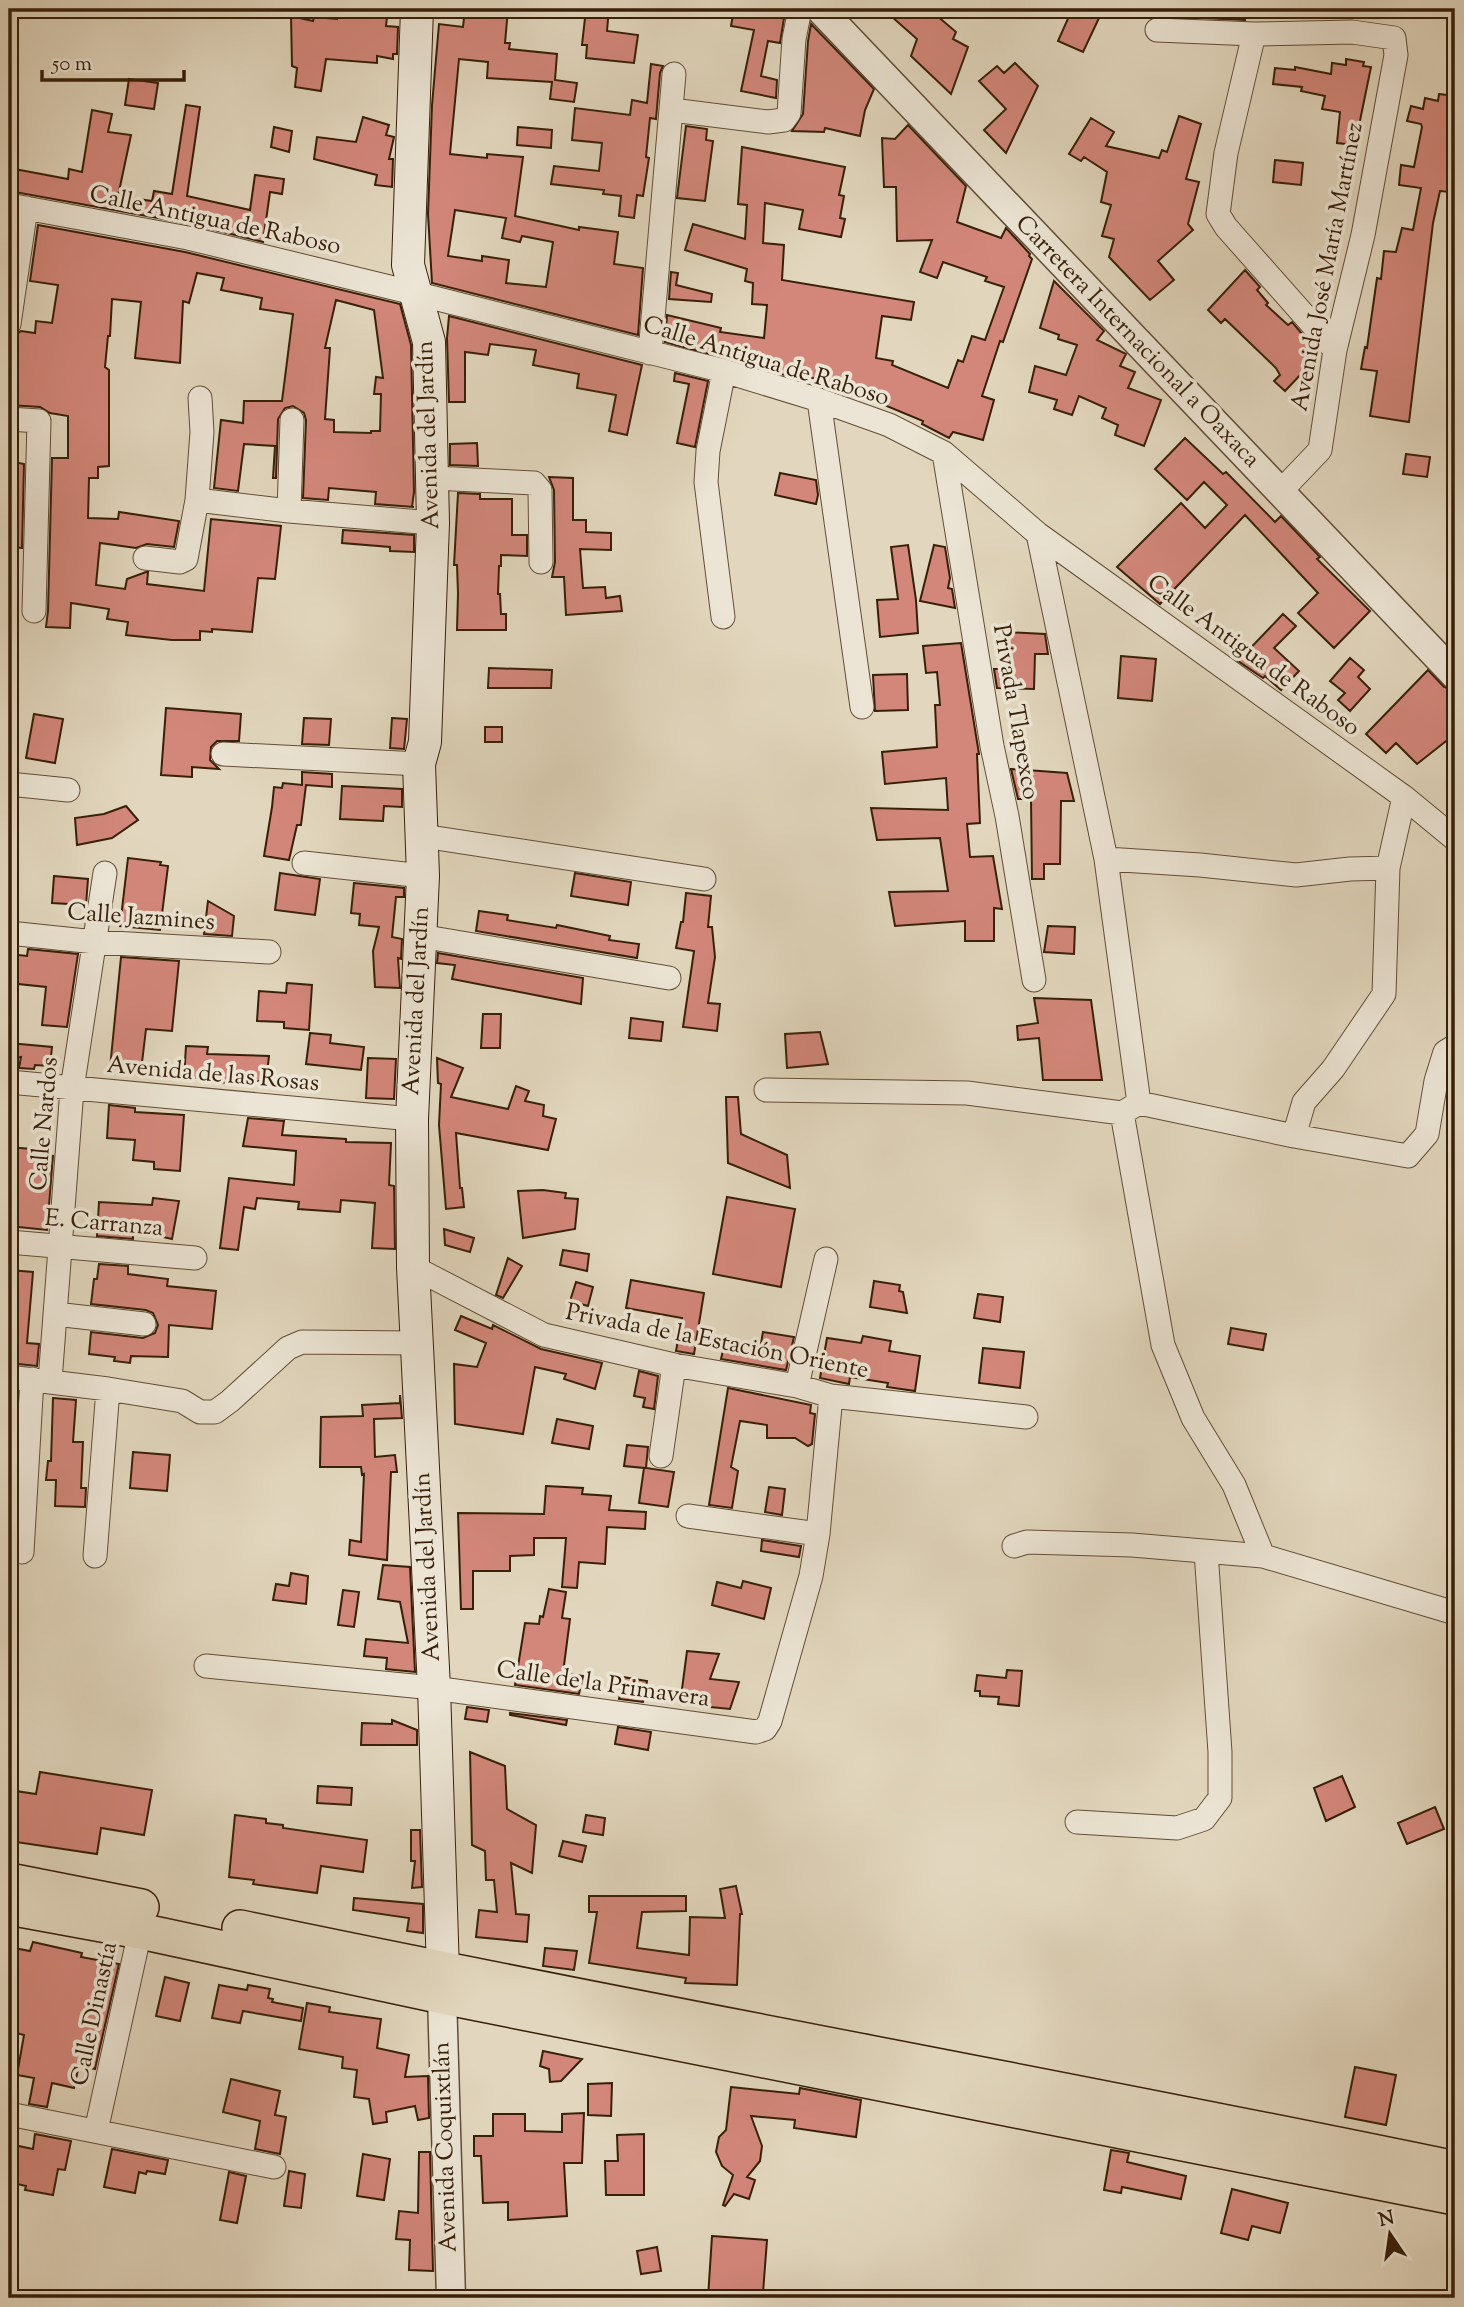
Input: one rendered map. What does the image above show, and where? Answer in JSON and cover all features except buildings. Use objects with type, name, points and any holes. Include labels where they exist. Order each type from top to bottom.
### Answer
[{"type":"main road","name":"Avenida del Jardín","points":[[417,9],[408,265],[429,342],[433,523],[425,742],[419,764],[423,876],[412,1119],[413,1267],[434,1688],[442,1983]]},
{"type":"main road","points":[[9,1881],[143,1920],[442,1983],[1222,2136],[1455,2197]]},
{"type":"main road","points":[[9,1907],[143,1920]]},
{"type":"main road","points":[[1222,2136],[1455,2169]]},
{"type":"street","points":[[671,110],[768,122],[784,120],[789,113],[794,39],[800,9]]},
{"type":"street","name":"Carretera Internacional a Oaxaca","points":[[820,9],[1243,439]]},
{"type":"street","name":"Carretera Internacional a Oaxaca","points":[[845,9],[1286,485],[1455,675]]},
{"type":"street","points":[[1157,30],[1254,34],[1226,153],[1218,214],[1226,228],[1335,350]]},
{"type":"street","name":"Avenida José María Martínez","points":[[1254,34],[1352,32],[1394,37],[1396,55],[1366,222],[1335,350],[1320,450],[1286,485]]},
{"type":"street","points":[[650,353],[674,74]]},
{"type":"street","name":"Calle Antigua de Raboso","points":[[9,324],[17,206],[188,237],[724,371],[820,400],[889,425],[944,453],[1038,534],[1404,797],[1455,839]]},
{"type":"street","points":[[723,617],[706,482],[708,451],[724,371]]},
{"type":"street","points":[[145,558],[180,562],[186,559],[197,500],[202,432],[200,398]]},
{"type":"street","points":[[820,400],[862,708]]},
{"type":"street","points":[[9,419],[39,421],[34,611]]},
{"type":"street","points":[[289,511],[292,420]]},
{"type":"street","name":"Privada Tlapexco","points":[[944,453],[1034,980]]},
{"type":"street","points":[[433,478],[534,484],[540,490],[541,562]]},
{"type":"street","name":"Carretera Internacional a Oaxaca","points":[[1286,485],[1455,651]]},
{"type":"street","points":[[197,500],[433,523]]},
{"type":"street","points":[[1038,534],[1106,859],[1131,1108],[1163,1345],[1193,1418],[1234,1485],[1263,1556]]},
{"type":"street","points":[[223,754],[419,764]]},
{"type":"street","points":[[9,784],[68,790]]},
{"type":"street","points":[[1294,1136],[1304,1102],[1333,1069],[1384,995],[1388,868],[1404,797]]},
{"type":"street","points":[[423,836],[704,879]]},
{"type":"street","points":[[1106,859],[1200,865],[1296,876],[1350,869],[1388,868]]},
{"type":"street","points":[[304,863],[423,876]]},
{"type":"street","name":"Calle Nardos","points":[[22,1552],[30,1379],[55,1314],[72,1089],[105,873]]},
{"type":"street","name":"Calle Jazmines","points":[[9,933],[95,942],[269,953]]},
{"type":"street","points":[[420,936],[669,978]]},
{"type":"street","points":[[766,1090],[967,1093],[1158,1109],[1408,1156],[1427,1134],[1436,1081],[1445,1052],[1455,1046]]},
{"type":"street","name":"Avenida de las Rosas","points":[[9,1082],[412,1119]]},
{"type":"street","name":"E. Carranza","points":[[9,1241],[195,1258]]},
{"type":"street","points":[[797,1386],[826,1259]]},
{"type":"street","name":"Privada de la Estación Oriente","points":[[413,1267],[544,1335],[674,1365],[797,1386],[831,1396],[1026,1417]]},
{"type":"street","points":[[55,1314],[144,1324]]},
{"type":"street","points":[[30,1379],[108,1388],[182,1401],[200,1412],[215,1412],[288,1348],[302,1342],[417,1343]]},
{"type":"street","points":[[661,1456],[674,1365]]},
{"type":"street","points":[[95,1556],[108,1388]]},
{"type":"street","points":[[688,1516],[818,1534],[831,1396]]},
{"type":"street","name":"Calle de la Primavera","points":[[206,1666],[434,1688],[756,1732],[765,1729],[771,1721],[811,1576],[818,1534]]},
{"type":"street","points":[[1014,1546],[1027,1542],[1132,1545],[1263,1556],[1455,1613]]},
{"type":"street","points":[[1077,1822],[1177,1828],[1204,1819],[1220,1798],[1220,1752],[1206,1552]]},
{"type":"street","name":"Calle Dinastía","points":[[96,2132],[143,1920]]},
{"type":"street","name":"Avenida Coquixtlán","points":[[442,1983],[451,2298]]},
{"type":"street","points":[[9,2114],[274,2167]]}]
